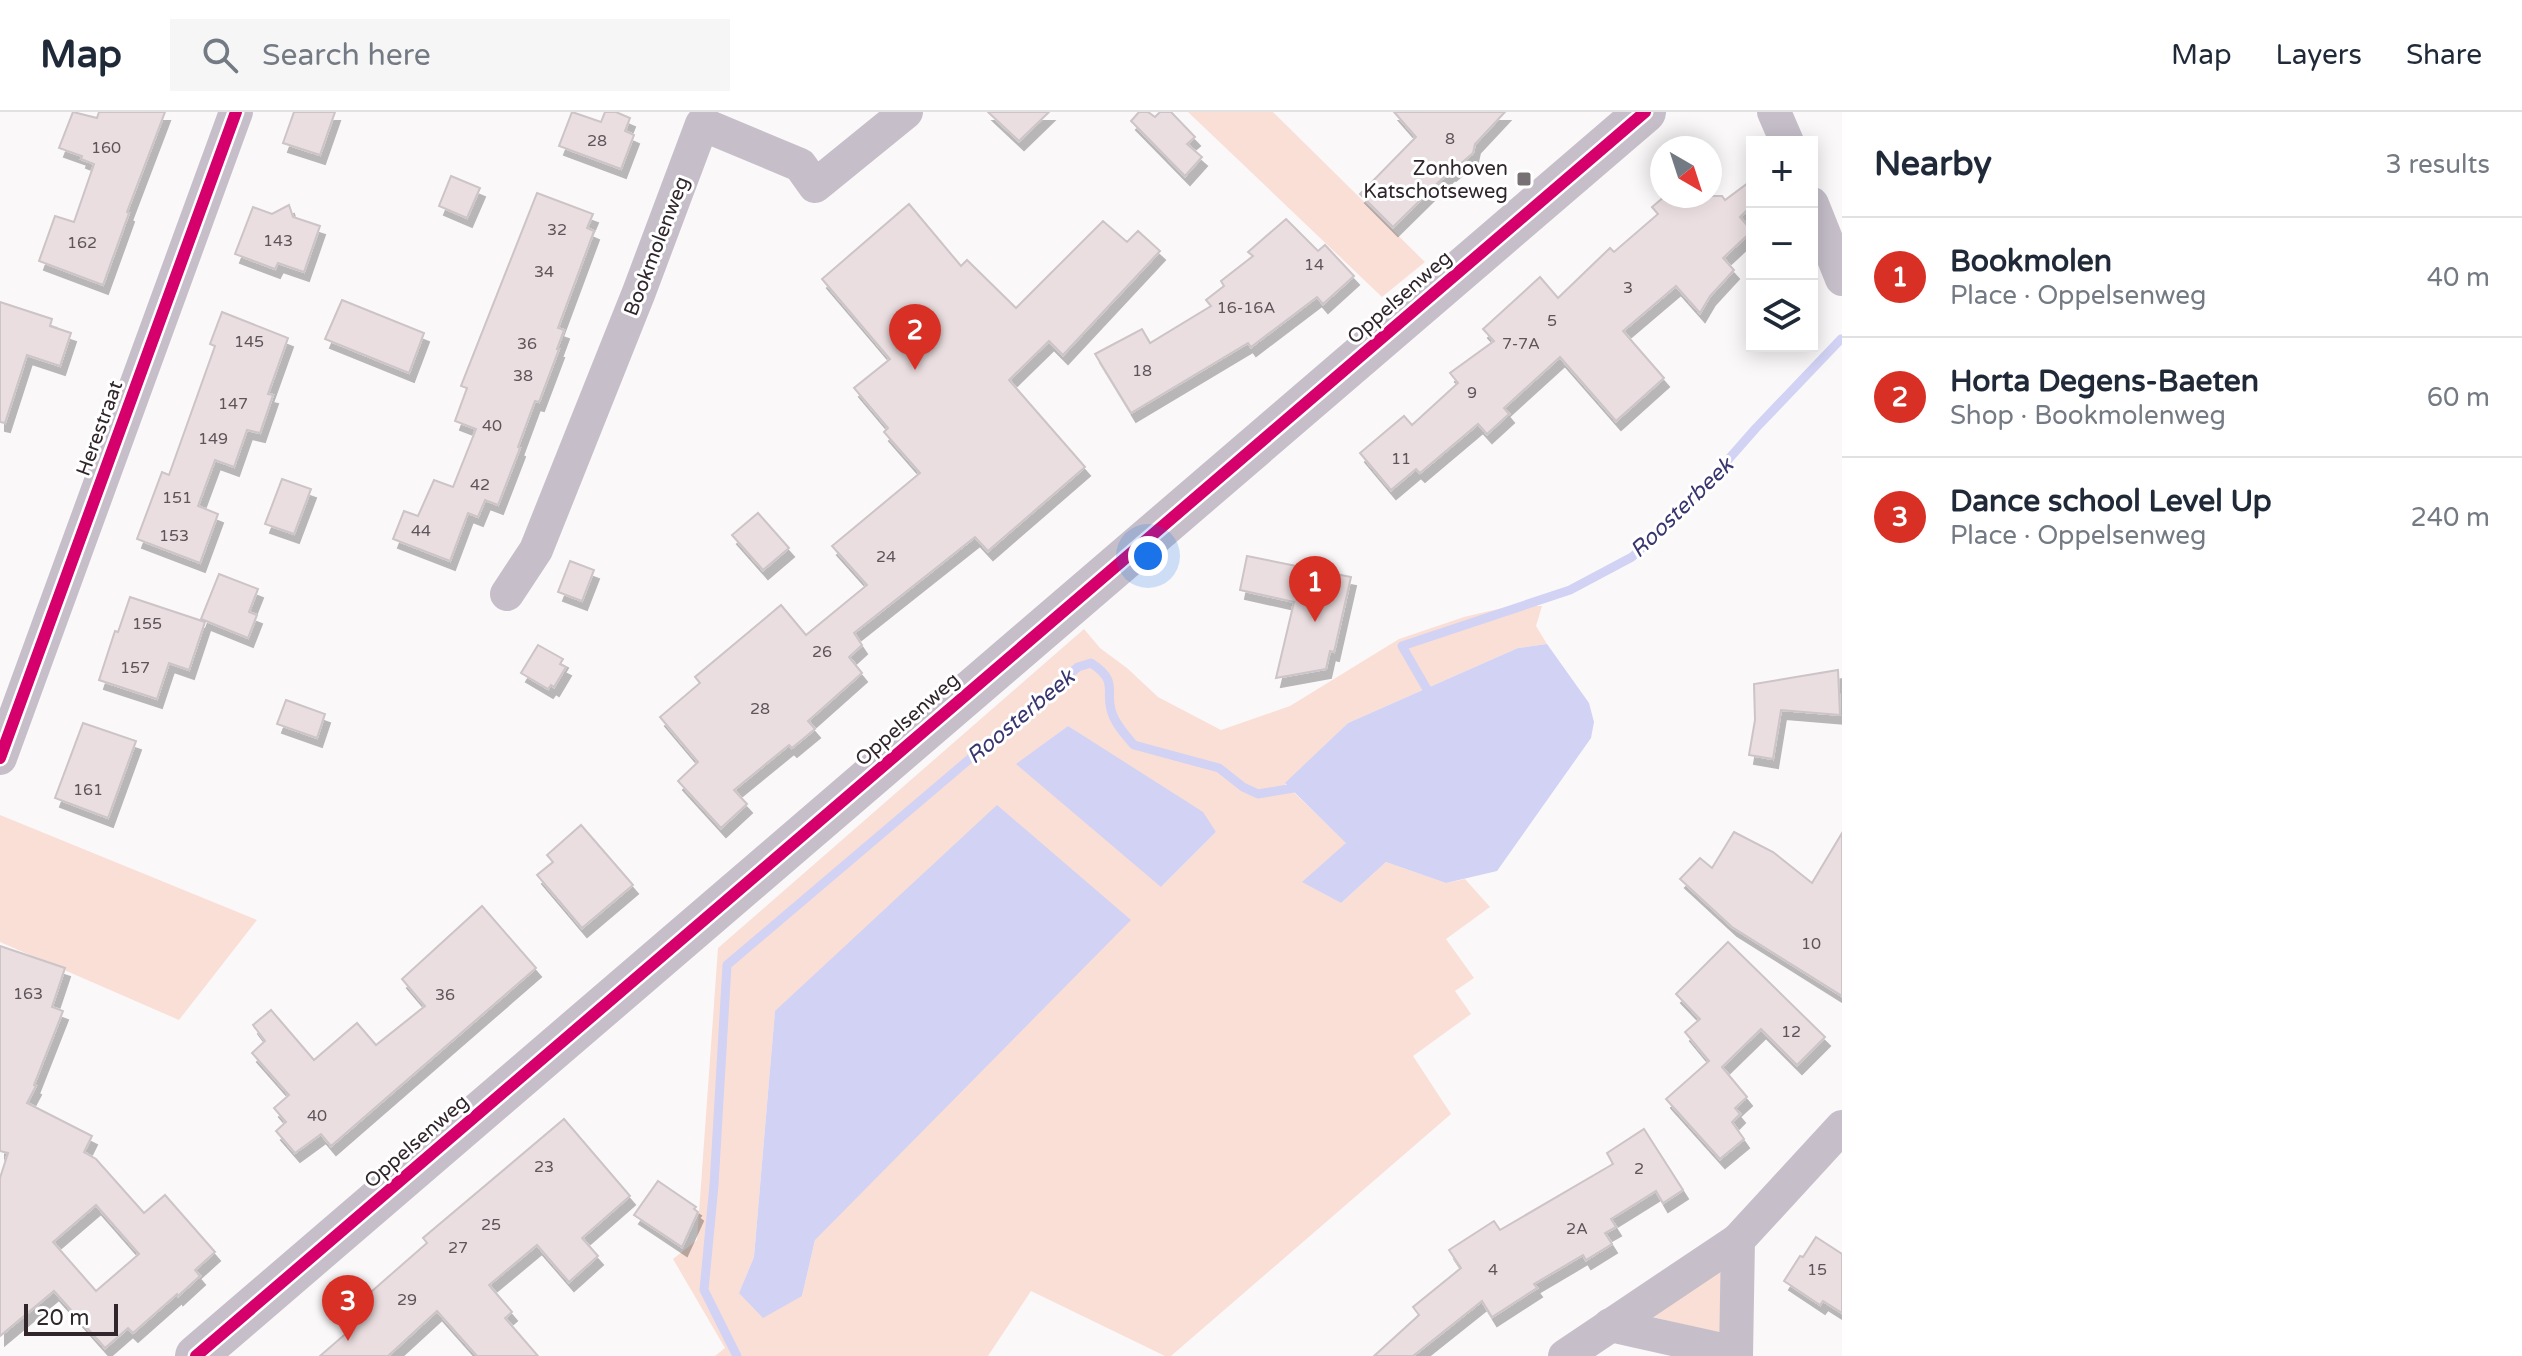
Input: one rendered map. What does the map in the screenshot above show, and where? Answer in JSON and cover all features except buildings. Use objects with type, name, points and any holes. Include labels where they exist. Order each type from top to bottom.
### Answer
[{"type":"street","name":"Herestraat","points":[[0,758],[236,112]]},
{"type":"street","name":"Bookmolenweg","points":[[507,594],[536,550],[702,124],[800,165],[815,186],[906,112]]},
{"type":"street","name":"Oppelsenweg","points":[[196,1356],[1645,112]]},
{"type":"street","points":[[1774,112],[1784,136]]},
{"type":"street","points":[[1814,208],[1842,279]]},
{"type":"street","points":[[1565,1356],[1738,1240],[1842,1127]]},
{"type":"street","points":[[1610,1325],[1736,1354],[1738,1240]]},
{"type":"shaded area","points":[[1188,112],[1273,112],[1425,262],[1382,297]]},
{"type":"shaded area","points":[[1511,606],[1542,606],[1536,626],[1547,644],[1518,648],[1348,723],[1285,784],[1347,843],[1303,882],[1341,903],[1386,862],[1446,883],[1465,879],[1490,907],[1446,939],[1474,978],[1455,991],[1471,1014],[1413,1056],[1451,1114],[1171,1356],[1165,1356],[1031,1291],[988,1356],[715,1356],[725,1348],[673,1259],[697,1240],[718,948],[1084,629],[1100,648],[1158,697],[1221,730],[1290,706],[1399,639],[1464,617]],"holes":[[[1068,726],[1216,832],[1162,886],[1017,764]],[[775,1011],[815,1240],[802,1296],[739,1293],[754,1257]]]},
{"type":"shaded area","points":[[0,815],[257,920],[179,1020],[0,942]]},
{"type":"shaded area","points":[[1724,1266],[1724,1334],[1653,1317]]},
{"type":"water","points":[[1547,644],[1589,703],[1594,722],[1591,738],[1497,871],[1446,883],[1386,862],[1341,903],[1302,882],[1346,843],[1285,783],[1348,723],[1518,648]]},
{"type":"water","points":[[1068,726],[1203,812],[1216,832],[1161,887],[1016,764]]},
{"type":"water","points":[[997,805],[1131,920],[815,1240],[802,1296],[763,1318],[739,1293],[754,1257],[775,1011]]},
{"type":"waterway","name":"Roosterbeek","points":[[1432,698],[1402,646],[1570,590],[1632,557],[1683,511],[1841,339]]},
{"type":"waterway","name":"Roosterbeek","points":[[737,1356],[704,1290],[714,1185],[727,965],[1078,667],[1091,663],[1105,676],[1114,717],[1134,745],[1219,768],[1243,787],[1258,794],[1300,787]]},
{"type":"cycle path","points":[[0,758],[236,112]]},
{"type":"cycle path","points":[[196,1356],[1645,112]]},
{"type":"place","name":"Zonhoven Katschotseweg","points":[[1524,179]]},
{"type":"place","name":"Horta Degens-Baeten","points":[[915,370]]},
{"type":"place","name":"Bookmolen","points":[[1315,622]]},
{"type":"place","name":"Dance school Level Up","points":[[348,1341]]}]
